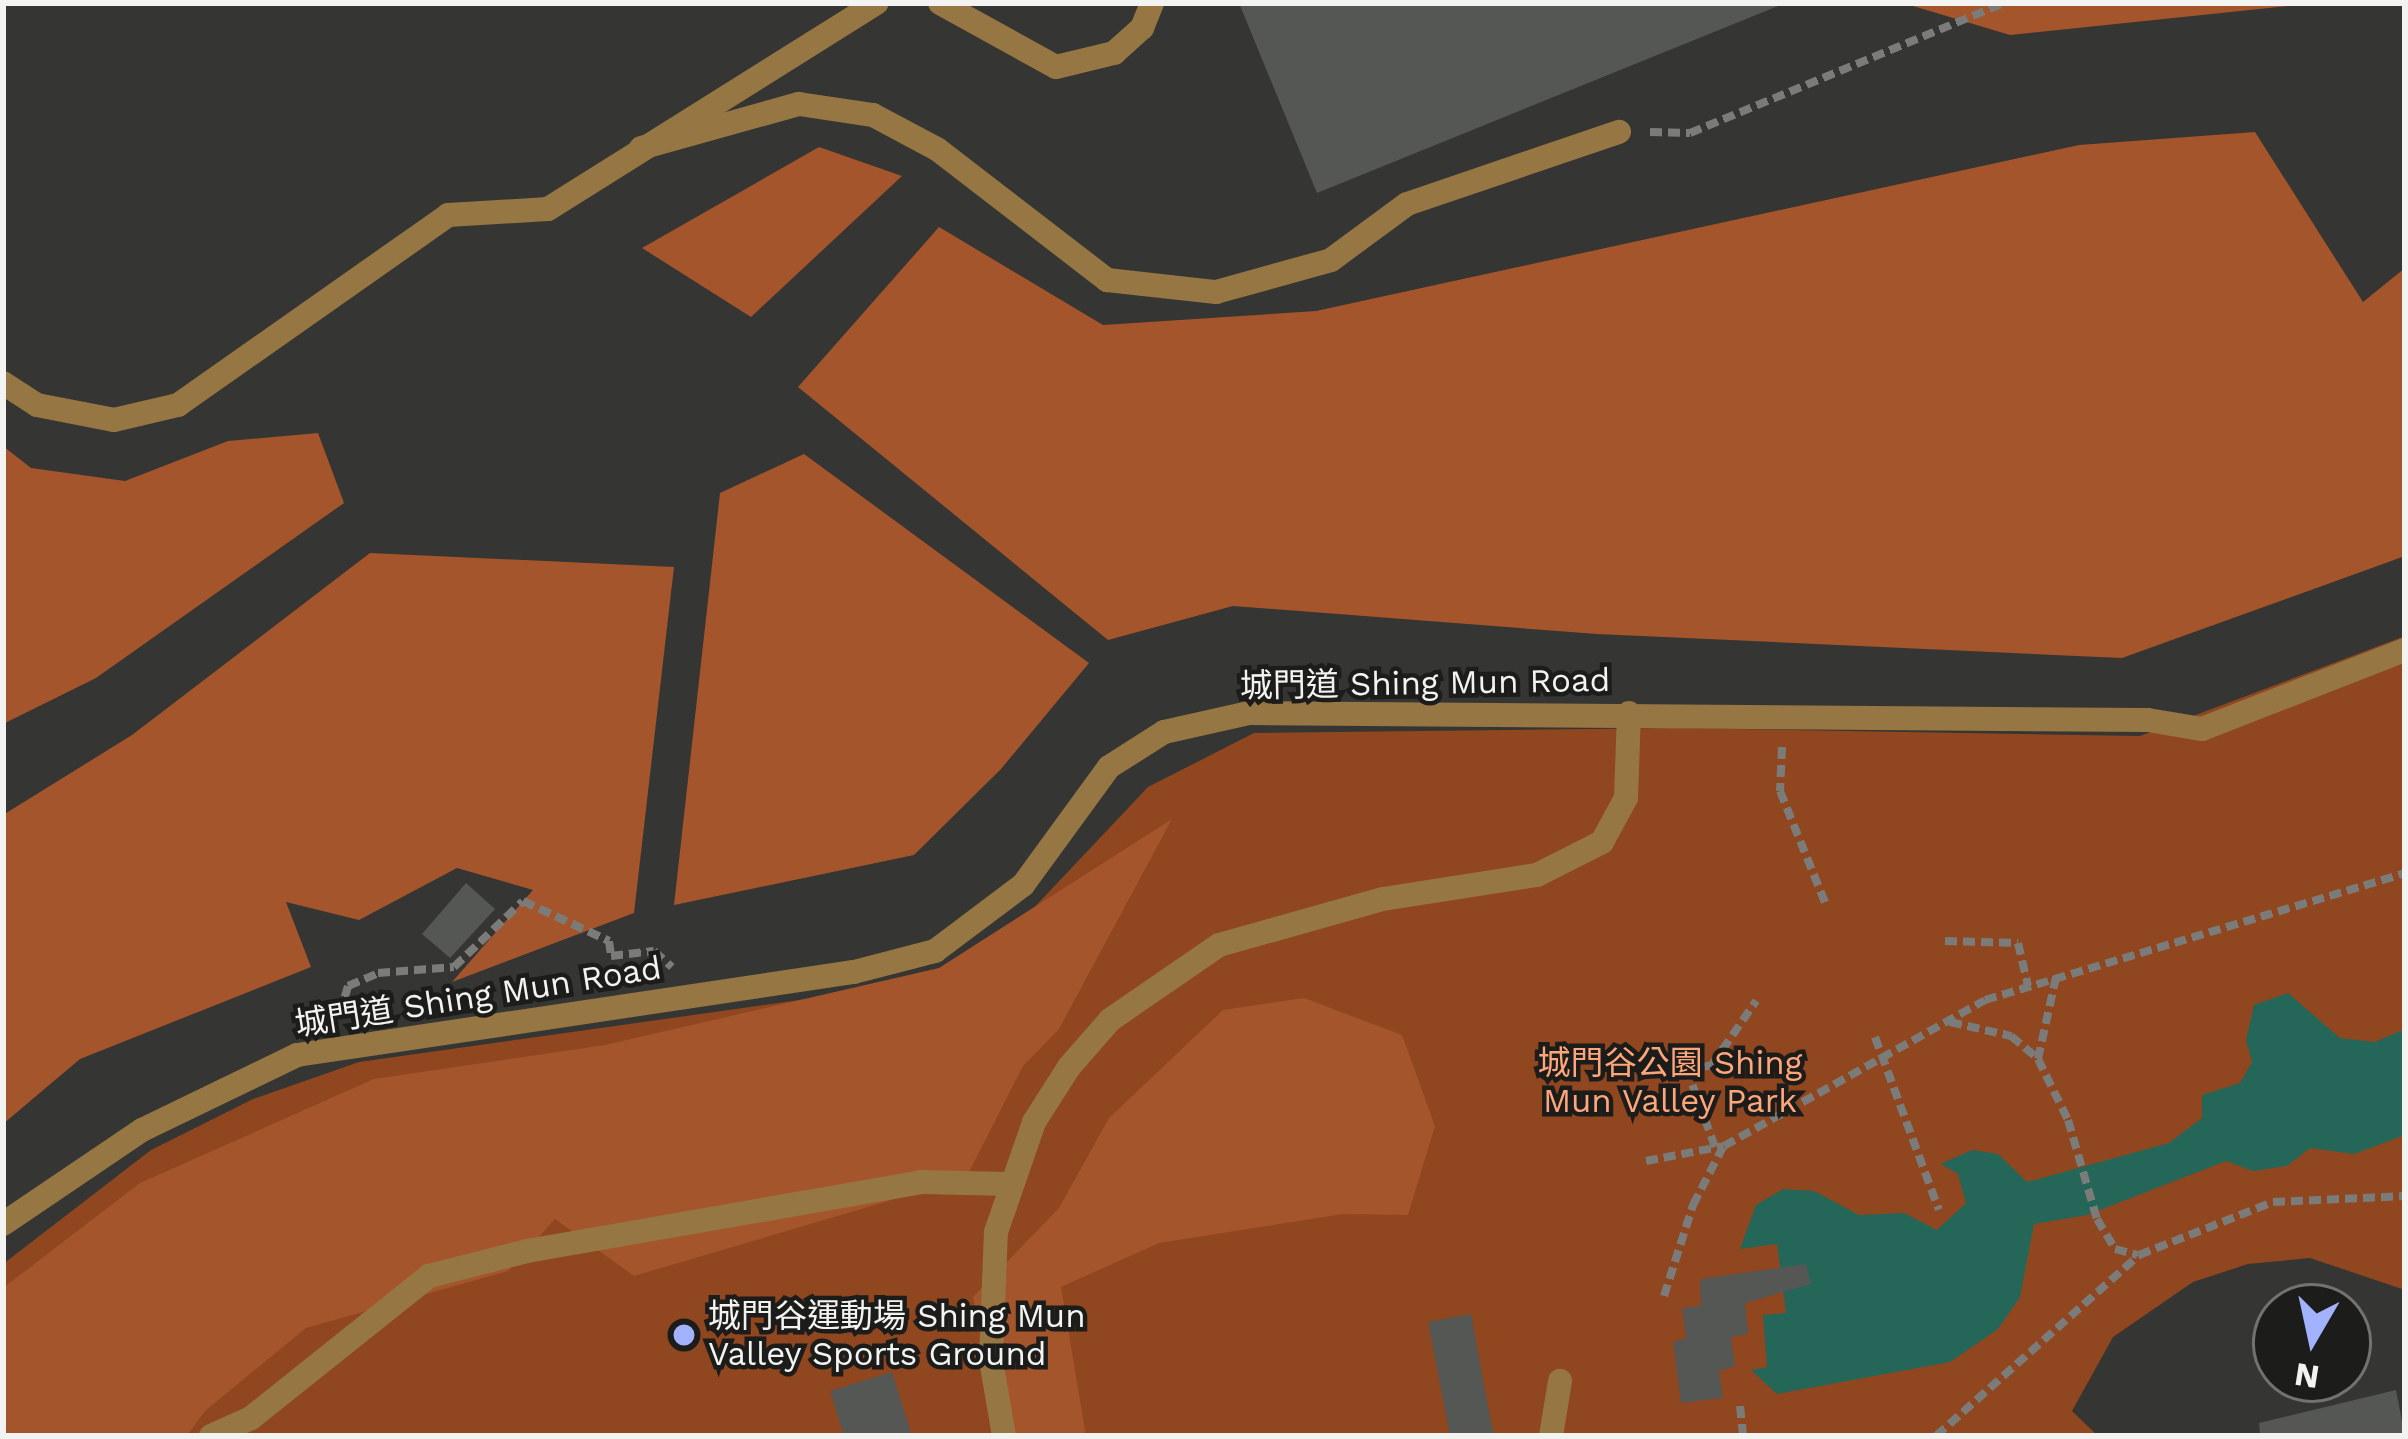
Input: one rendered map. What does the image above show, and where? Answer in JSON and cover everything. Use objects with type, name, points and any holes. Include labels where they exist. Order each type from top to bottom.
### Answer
[{"type":"street","points":[[3,383],[37,405],[114,420],[178,406],[448,214],[548,209],[877,3]]},
{"type":"street","points":[[940,3],[1056,67],[1114,53],[1142,28],[1152,3]]},
{"type":"street","points":[[641,148],[799,104],[872,116],[937,149],[1107,280],[1216,292],[1331,260],[1407,205],[1619,132]]},
{"type":"street","name":"城門道 Shing Mun Road","points":[[3,1224],[142,1130],[297,1054],[854,972],[935,950],[1007,900],[1109,767],[1164,731],[1249,713],[2148,720],[2202,729],[2405,650]]},
{"type":"street","points":[[1004,1436],[990,1302],[1009,1184],[1069,1067],[1110,1020],[1182,966],[1304,916],[1537,875],[1602,842],[1626,798],[1629,713]]},
{"type":"street","points":[[211,1436],[251,1418],[429,1276],[527,1251],[921,1182],[1009,1184]]},
{"type":"street","points":[[1552,1436],[1560,1381]]},
{"type":"path","points":[[1619,132],[1690,133],[1915,35],[2003,3]]},
{"type":"path","points":[[1783,716],[1780,791],[1826,904]]},
{"type":"path","points":[[1646,1161],[1720,1146],[1948,1022],[2028,986],[2405,873]]},
{"type":"path","points":[[329,1017],[344,1012],[348,986],[378,973],[454,967],[523,901],[609,941],[611,956],[666,955],[677,998]]},
{"type":"path","points":[[1945,940],[2018,943],[2028,986]]},
{"type":"path","points":[[2038,1059],[2056,977]]},
{"type":"path","points":[[1664,1296],[1693,1204],[1720,1146],[1688,1070],[1712,1065],[1756,1001]]},
{"type":"path","points":[[1948,1022],[2011,1036],[2038,1059],[2079,1154],[2097,1219],[2115,1249],[2139,1255]]},
{"type":"path","points":[[1875,1037],[1939,1210]]},
{"type":"path","points":[[1936,1436],[2139,1255],[2273,1202],[2405,1196]]},
{"type":"path","points":[[1740,1406],[1743,1436]]},
{"type":"green space","name":"城門谷公園 Shing Mun Valley Park","points":[[2405,636],[2405,1290],[2310,1258],[2248,1264],[2193,1282],[2113,1337],[2072,1411],[2098,1436],[3,1436],[3,1264],[151,1150],[253,1099],[359,1062],[935,981],[994,950],[1148,787],[1254,733],[1670,728],[2140,736]]},
{"type":"shaded area","points":[[1903,3],[2316,3],[2010,35]]},
{"type":"shaded area","points":[[2255,132],[2363,302],[2405,268],[2405,556],[2122,658],[1597,634],[1233,606],[1108,640],[798,387],[939,227],[1103,325],[1316,311],[2079,145]]},
{"type":"shaded area","points":[[819,147],[902,176],[751,317],[642,248]]},
{"type":"shaded area","points":[[318,433],[344,503],[96,678],[3,724],[3,446],[31,468],[125,481],[228,441]]},
{"type":"shaded area","points":[[804,454],[1089,663],[1001,769],[914,855],[674,905],[720,493]]},
{"type":"shaded area","points":[[370,553],[674,567],[634,913],[452,982],[533,890],[457,868],[359,920],[286,902],[311,967],[80,1059],[3,1124],[3,815],[132,735]]},
{"type":"shaded area","points":[[1172,819],[1059,1029],[1023,1066],[966,1178],[634,1276],[555,1219],[508,1271],[306,1328],[205,1411],[187,1436],[3,1436],[3,1288],[140,1183],[374,1079],[605,1045],[939,968]]},
{"type":"shaded area","points":[[2288,993],[2340,1038],[2375,1042],[2405,1029],[2405,1135],[2354,1154],[2310,1148],[2287,1166],[2253,1171],[2226,1161],[2087,1215],[2034,1224],[2020,1297],[1998,1329],[1950,1362],[1777,1394],[1751,1370],[1767,1367],[1763,1315],[1786,1313],[1777,1244],[1740,1249],[1756,1205],[1783,1189],[1814,1191],[1859,1215],[1904,1213],[1937,1230],[1966,1203],[1958,1174],[1941,1164],[1972,1150],[1998,1154],[2027,1182],[2169,1143],[2202,1118],[2202,1095],[2240,1083],[2252,1062],[2246,1040],[2254,1005]]},
{"type":"shaded area","points":[[1304,998],[1402,1035],[1435,1126],[1408,1215],[1343,1214],[1159,1243],[1061,1287],[1086,1436],[999,1436],[973,1297],[1059,1208],[1109,1118],[1223,1010]]},
{"type":"building","points":[[1239,3],[1783,3],[1783,4],[1317,193]]},
{"type":"building","points":[[466,883],[495,909],[450,958],[422,934]]},
{"type":"building","points":[[1806,1264],[1811,1284],[1745,1303],[1748,1334],[1731,1337],[1735,1366],[1719,1371],[1723,1398],[1681,1403],[1673,1342],[1686,1338],[1682,1308],[1701,1306],[1700,1279]]},
{"type":"building","points":[[1471,1314],[1494,1436],[1450,1436],[1428,1322]]},
{"type":"building","points":[[892,1372],[912,1436],[844,1436],[830,1391]]},
{"type":"building","points":[[2396,1390],[2405,1436],[2260,1436],[2259,1423],[2342,1403],[2372,1403],[2372,1396]]},
{"type":"place","name":"城門谷運動場 Shing Mun Valley Sports Ground","points":[[684,1335]]}]
